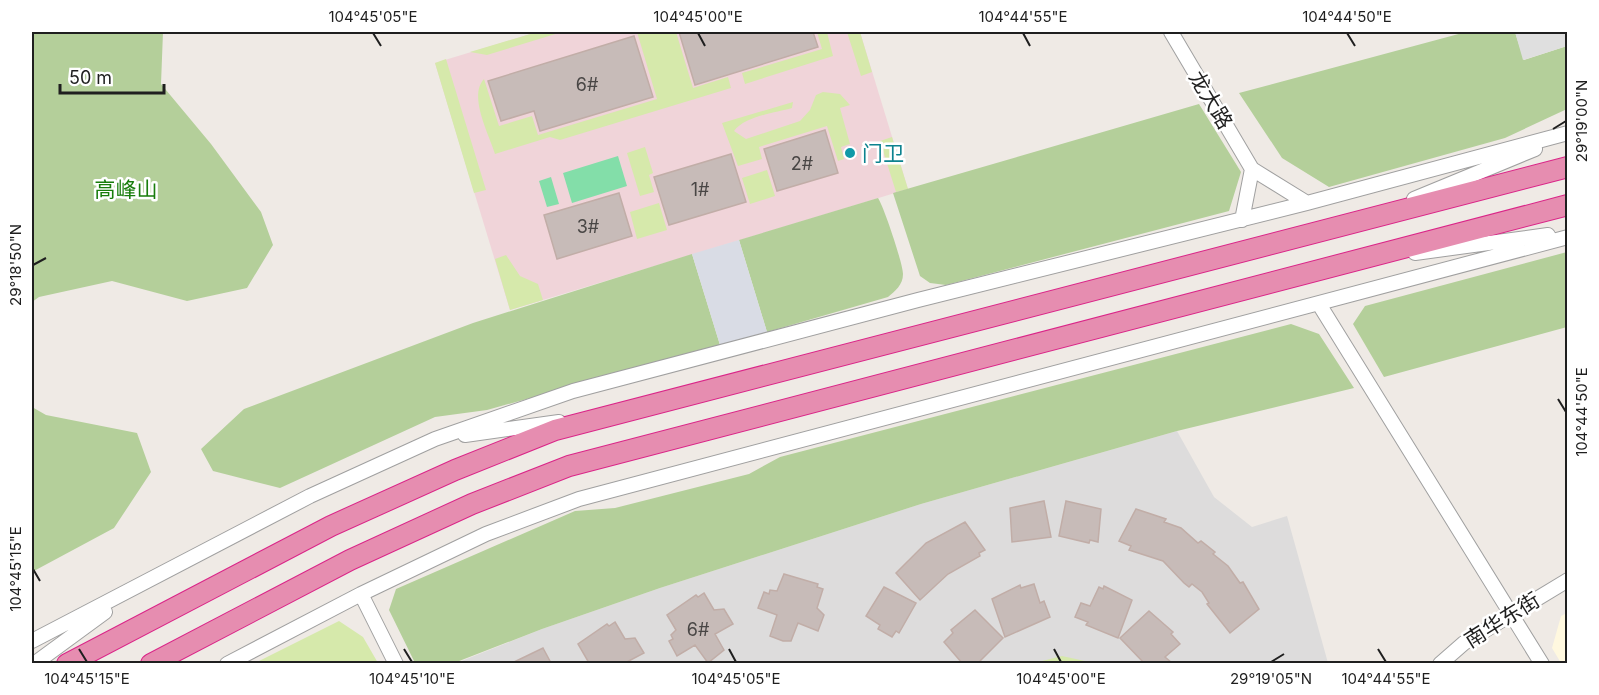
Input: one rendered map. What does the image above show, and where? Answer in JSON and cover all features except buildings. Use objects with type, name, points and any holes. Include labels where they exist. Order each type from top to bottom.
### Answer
[{"type":"highway","points":[[67,663],[331,526],[455,470],[555,430],[1568,167]]},
{"type":"highway","points":[[156,662],[351,560],[472,504],[569,466],[1568,205]]},
{"type":"street","name":"龙大路","points":[[1171,32],[1252,169]]},
{"type":"street","points":[[32,641],[136,589],[267,517],[435,439],[573,391],[918,300],[1242,220],[1568,134]]},
{"type":"street","points":[[1357,223],[1568,134]]},
{"type":"street","points":[[1242,220],[1252,169],[1307,203]]},
{"type":"street","points":[[1366,259],[1568,232]]},
{"type":"street","points":[[227,663],[361,594],[486,534],[579,499],[1568,237]]},
{"type":"street","points":[[1319,304],[1542,663]]},
{"type":"street","points":[[435,439],[600,417]]},
{"type":"street","name":"南华东街","points":[[1440,663],[1464,643],[1511,612],[1568,580]]},
{"type":"street","points":[[34,663],[136,589]]},
{"type":"street","points":[[361,594],[396,663]]},
{"type":"shaded area","points":[[537,32],[860,32],[908,189],[510,310],[435,63]]},
{"type":"shaded area","points":[[1515,32],[1567,32],[1567,46],[1523,60]]},
{"type":"shaded area","points":[[739,240],[767,332],[720,345],[692,254]]},
{"type":"shaded area","points":[[1177,431],[1214,497],[1252,527],[1287,516],[1328,663],[454,664],[542,629],[660,588],[921,504]]},
{"type":"shaded area","points":[[1567,613],[1567,663],[1561,663],[1552,648],[1561,616]]},
{"type":"green space","name":"高峰山","points":[[32,32],[163,32],[161,84],[211,144],[261,212],[273,245],[247,288],[187,301],[112,281],[39,297],[32,302]]},
{"type":"green space","points":[[537,32],[562,32],[487,55],[470,52]]},
{"type":"green space","points":[[637,32],[676,32],[693,88],[728,77],[731,88],[560,140],[550,137],[495,154],[479,105],[478,95],[484,79],[499,126],[532,116],[538,135],[657,99]]},
{"type":"green space","points":[[817,32],[827,32],[833,56],[745,84],[742,73],[822,49]]},
{"type":"green space","points":[[847,32],[860,32],[872,72],[861,76]]},
{"type":"green space","points":[[1466,32],[1515,32],[1524,60],[1567,46],[1567,109],[1505,138],[1329,187],[1282,158],[1239,93]]},
{"type":"green space","points":[[446,59],[486,190],[474,193],[435,63]]},
{"type":"green space","points":[[823,92],[840,94],[850,105],[840,108],[850,144],[841,147],[844,159],[838,161],[827,126],[759,147],[762,159],[738,166],[722,123],[793,102],[792,108],[753,118],[739,126],[734,131],[746,139],[800,121],[810,110],[816,95]]},
{"type":"green space","points":[[1199,104],[1241,172],[1229,211],[946,285],[930,283],[920,276],[893,193]]},
{"type":"green space","points":[[892,137],[908,189],[896,192],[880,141]]},
{"type":"green space","points":[[645,147],[653,173],[649,175],[654,192],[640,196],[627,153]]},
{"type":"green space","points":[[618,156],[627,186],[572,203],[563,173]]},
{"type":"green space","points":[[767,170],[775,196],[750,204],[742,178]]},
{"type":"green space","points":[[551,177],[559,204],[547,207],[539,181]]},
{"type":"green space","points":[[878,198],[889,223],[902,268],[903,278],[898,287],[888,297],[767,332],[739,240]]},
{"type":"green space","points":[[659,203],[667,230],[637,239],[630,212]]},
{"type":"green space","points":[[1567,252],[1567,327],[1384,377],[1353,324],[1365,306]]},
{"type":"green space","points":[[692,254],[720,345],[487,410],[435,417],[280,488],[213,471],[201,449],[244,409],[473,323]]},
{"type":"green space","points":[[506,255],[520,276],[538,284],[543,300],[510,310],[495,259]]},
{"type":"green space","points":[[1291,324],[1319,334],[1354,388],[1177,431],[921,504],[660,588],[542,629],[454,663],[415,663],[389,610],[396,589],[575,511],[615,508],[749,474],[780,457]]},
{"type":"green space","points":[[32,407],[46,415],[137,433],[151,472],[114,528],[32,572]]},
{"type":"green space","points":[[339,621],[363,637],[378,663],[255,663]]},
{"type":"green space","points":[[1062,656],[1094,663],[1034,663]]},
{"type":"place","name":"门卫","points":[[850,153]]}]
